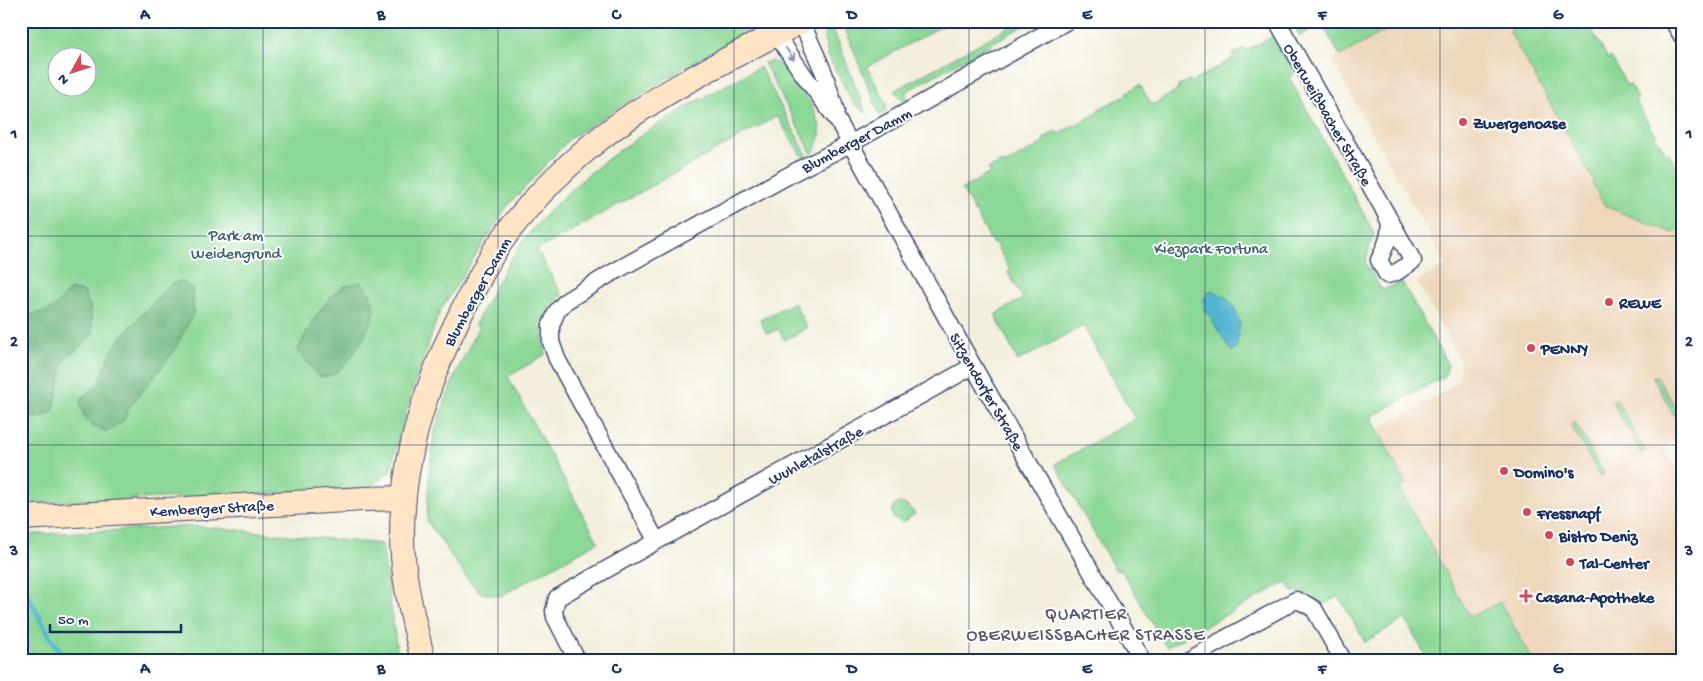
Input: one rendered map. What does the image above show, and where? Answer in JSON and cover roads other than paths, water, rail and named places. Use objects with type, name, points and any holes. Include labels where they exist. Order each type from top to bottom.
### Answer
[{"type":"main road","name":"Blumberger Damm","points":[[403,498],[406,472],[424,403],[453,327],[497,246],[541,191],[593,144],[632,116],[673,90],[801,21]]},
{"type":"main road","name":"Kemberger Straße","points":[[21,518],[364,498],[403,498]]},
{"type":"main road","points":[[403,498],[402,536],[410,608],[424,660]]},
{"type":"street","name":"Sitzendorfer Straße","points":[[801,21],[831,93],[838,121]]},
{"type":"street","name":"Blumberger Damm","points":[[656,540],[558,359],[551,342],[551,324],[557,311],[566,301],[610,274],[791,174],[850,144],[1067,21]]},
{"type":"street","name":"Oberweißbacher Straße","points":[[1276,21],[1382,206]]},
{"type":"street","points":[[1673,21],[1682,36]]},
{"type":"street","name":"Sitzendorfer Straße","points":[[776,34],[838,121],[973,366],[1142,660]]},
{"type":"street","name":"Wuhletalstraße","points":[[577,660],[554,617],[557,598],[656,540],[973,366]]},
{"type":"street","points":[[1186,660],[1296,600],[1314,609],[1343,660]]},
{"type":"water","points":[[1213,291],[1225,297],[1234,307],[1240,323],[1236,349],[1231,351],[1204,307],[1204,299],[1209,292]]},
{"type":"waterway","points":[[21,583],[50,637],[66,660]]},
{"type":"place","name":"Zwergenoase","points":[[1463,122]]},
{"type":"place","name":"REWE","points":[[1609,302]]},
{"type":"place","name":"PENNY","points":[[1531,348]]},
{"type":"place","name":"Domino's","points":[[1504,471]]},
{"type":"place","name":"Fressnapf","points":[[1527,512]]},
{"type":"place","name":"Bistro Deniz","points":[[1549,535]]},
{"type":"place","name":"Tal-Center","points":[[1570,562]]},
{"type":"place","name":"Casana-Apotheke","points":[[1526,596]]},
{"type":"district","name":"QUARTIER OBERWEISSBACHER STRASSE","points":[[1086,623]]},
{"type":"park label","name":"Park am Weidengrund","points":[[236,243]]},
{"type":"park label","name":"Kiezpark Fortuna","points":[[1211,247]]}]
